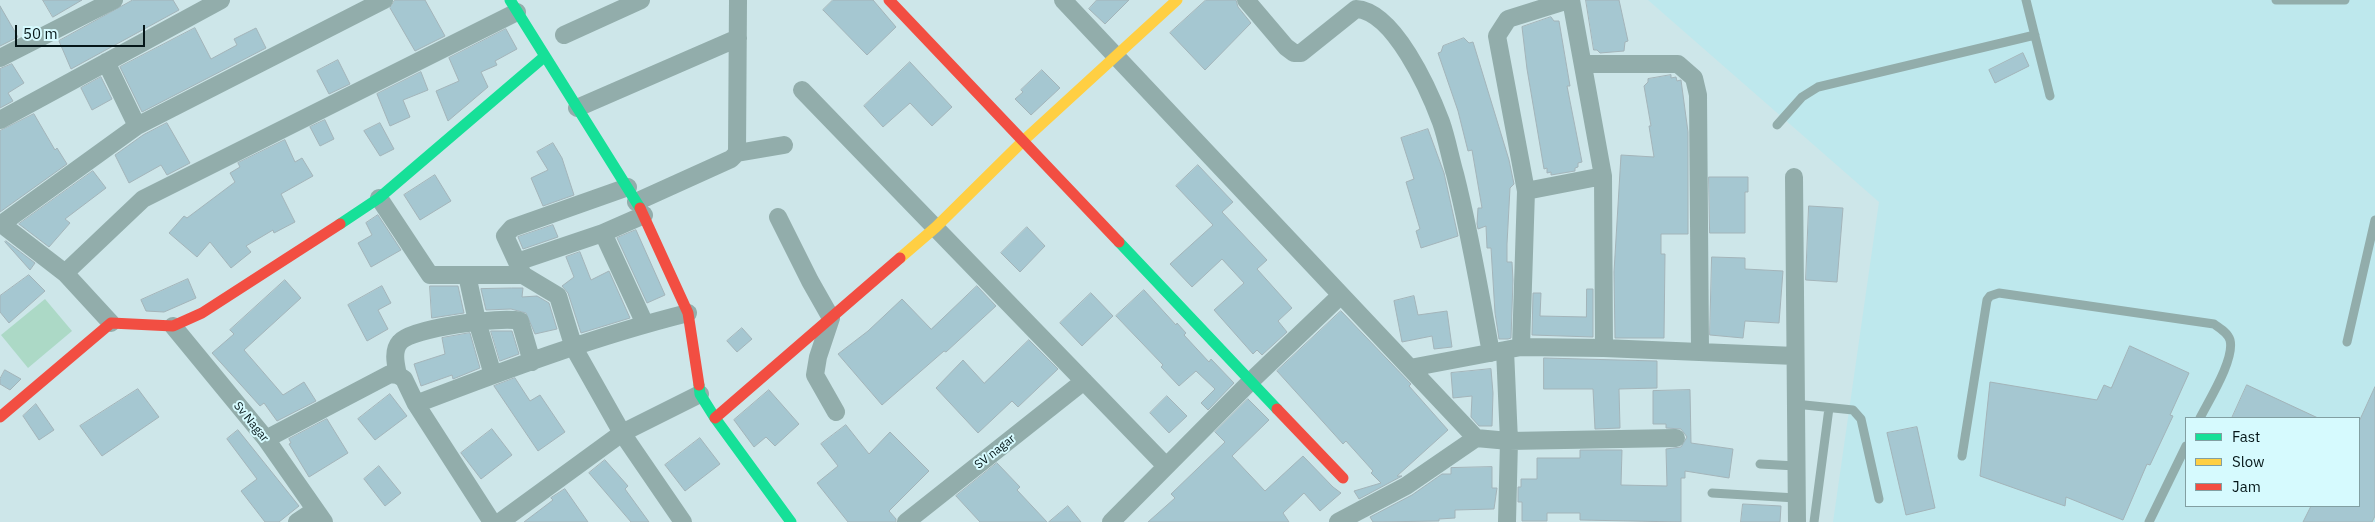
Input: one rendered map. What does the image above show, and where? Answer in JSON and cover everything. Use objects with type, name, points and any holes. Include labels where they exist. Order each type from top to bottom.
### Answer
[{"type":"street","points":[[0,58],[113,0]]},
{"type":"street","points":[[0,120],[221,0]]},
{"type":"street","points":[[111,323],[65,273],[0,224],[137,126],[384,0]]},
{"type":"street","points":[[564,35],[641,0]]},
{"type":"street","points":[[737,154],[738,0]]},
{"type":"street","points":[[889,0],[1342,478]]},
{"type":"street","points":[[1063,0],[1476,438]]},
{"type":"street","points":[[715,418],[936,227],[1023,141],[1177,0]]},
{"type":"street","points":[[1246,0],[1286,48],[1294,53],[1301,53],[1356,8],[1370,11],[1403,44],[1441,123],[1465,214],[1506,350]]},
{"type":"street","points":[[1507,522],[1509,441],[1506,350],[1526,191],[1498,36],[1508,19],[1570,0],[1584,64],[1603,176],[1604,348]]},
{"type":"street","points":[[65,273],[144,199],[514,6],[544,57],[636,201],[688,313],[700,394],[715,418],[791,522]]},
{"type":"street","points":[[577,108],[738,38]]},
{"type":"street","points":[[0,417],[111,323],[173,326],[202,313],[379,198],[544,57]]},
{"type":"street","points":[[106,62],[137,126]]},
{"type":"street","points":[[1584,64],[1678,64],[1694,78],[1698,95],[1700,351]]},
{"type":"street","points":[[802,90],[1166,466]]},
{"type":"street","points":[[683,522],[622,433],[574,348],[558,296],[520,268],[505,236],[512,228],[636,201],[732,159],[737,154],[784,145]]},
{"type":"street","points":[[1526,191],[1603,176]]},
{"type":"street","points":[[1794,177],[1797,522]]},
{"type":"street","points":[[379,198],[430,275],[467,275],[520,268],[603,232],[636,201]]},
{"type":"street","points":[[778,217],[831,318],[818,357],[815,375],[836,412]]},
{"type":"street","points":[[603,232],[645,324]]},
{"type":"street","points":[[467,275],[477,321],[493,375]]},
{"type":"street","points":[[1111,522],[1251,381],[1341,295]]},
{"type":"street","points":[[416,404],[493,375],[645,324],[688,313]]},
{"type":"street","points":[[398,375],[395,358],[396,349],[403,338],[412,333],[477,321],[520,321],[532,362]]},
{"type":"street","name":"Sv Nagar","points":[[173,326],[266,439],[319,516]]},
{"type":"street","points":[[1410,368],[1506,350],[1604,348],[1795,356]]},
{"type":"street","points":[[266,439],[390,374],[398,375],[404,379],[416,404],[492,522]]},
{"type":"street","name":"SV nagar","points":[[906,522],[1084,381]]},
{"type":"street","points":[[500,522],[622,433],[700,394]]},
{"type":"street","points":[[1338,522],[1406,486],[1476,438],[1509,441],[1676,438]]},
{"type":"street","points":[[297,522],[319,516]]},
{"type":"lane","points":[[2026,0],[2050,96]]},
{"type":"lane","points":[[2276,0],[2345,0]]},
{"type":"lane","points":[[1777,125],[1802,97],[1818,87],[2035,35]]},
{"type":"lane","points":[[2347,342],[2375,220]]},
{"type":"lane","points":[[1962,456],[1987,300],[1990,296],[1999,293],[2214,324],[2222,329],[2229,338],[2231,354],[2200,417]]},
{"type":"lane","points":[[1795,404],[1853,410],[1861,420],[1879,499]]},
{"type":"lane","points":[[1814,522],[1828,408]]},
{"type":"lane","points":[[2149,522],[2185,448]]},
{"type":"lane","points":[[1760,464],[1796,466]]},
{"type":"lane","points":[[1712,493],[1796,498]]},
{"type":"shaded area","points":[[1648,0],[2375,0],[2375,522],[1833,522],[1879,202]]},
{"type":"green space","points":[[45,299],[72,331],[28,368],[1,335]]},
{"type":"building","points":[[43,0],[82,0],[53,17]]},
{"type":"building","points":[[133,0],[173,0],[179,10],[71,69],[59,41]]},
{"type":"building","points":[[395,0],[425,0],[445,36],[415,51],[390,8]]},
{"type":"building","points":[[833,0],[873,0],[896,27],[867,55],[823,10]]},
{"type":"building","points":[[1097,0],[1129,0],[1105,24],[1089,9]]},
{"type":"building","points":[[1206,0],[1236,0],[1238,7],[1251,23],[1205,70],[1170,33]]},
{"type":"building","points":[[1586,0],[1619,0],[1628,41],[1625,42],[1624,51],[1600,53],[1594,50]]},
{"type":"building","points":[[0,6],[18,37],[0,46]]},
{"type":"building","points":[[1551,17],[1554,21],[1559,21],[1570,86],[1567,86],[1582,162],[1578,163],[1575,171],[1551,175],[1551,172],[1547,173],[1547,168],[1544,169],[1522,27]]},
{"type":"building","points":[[195,28],[211,59],[237,45],[234,39],[256,28],[266,48],[142,112],[120,67]]},
{"type":"building","points":[[506,29],[517,49],[495,61],[497,65],[481,72],[488,87],[448,121],[436,91],[459,81],[449,58]]},
{"type":"building","points":[[1464,38],[1469,43],[1473,42],[1509,160],[1514,184],[1510,188],[1507,244],[1507,262],[1512,262],[1513,280],[1511,338],[1508,339],[1499,339],[1495,313],[1491,248],[1487,248],[1486,226],[1478,229],[1477,224],[1478,208],[1482,208],[1472,150],[1468,151],[1458,111],[1438,53],[1441,52],[1443,46]]},
{"type":"building","points":[[2023,53],[2029,66],[1995,83],[1989,70]]},
{"type":"building","points":[[338,60],[350,84],[329,94],[317,71]]},
{"type":"building","points":[[910,62],[952,107],[932,126],[910,103],[883,127],[864,106]]},
{"type":"building","points":[[12,64],[24,83],[8,93],[13,101],[0,108],[0,69]]},
{"type":"building","points":[[1042,70],[1060,88],[1031,115],[1015,99],[1023,92],[1021,90]]},
{"type":"building","points":[[421,72],[428,90],[403,100],[410,117],[390,126],[377,94]]},
{"type":"building","points":[[1671,75],[1671,78],[1676,77],[1677,81],[1681,80],[1688,132],[1688,234],[1661,234],[1661,254],[1665,254],[1664,338],[1615,338],[1614,272],[1621,155],[1654,157],[1644,86],[1648,79]]},
{"type":"building","points":[[101,77],[112,99],[92,110],[81,88]]},
{"type":"building","points":[[34,114],[55,150],[57,148],[67,164],[0,212],[0,131]]},
{"type":"building","points":[[325,120],[334,139],[320,146],[310,127]]},
{"type":"building","points":[[167,123],[190,163],[167,175],[161,165],[129,183],[115,155],[143,135]]},
{"type":"building","points":[[380,123],[394,149],[380,156],[364,131]]},
{"type":"building","points":[[1428,129],[1444,173],[1458,236],[1421,248],[1416,231],[1420,229],[1406,182],[1414,179],[1401,138]]},
{"type":"building","points":[[285,140],[295,162],[302,158],[313,176],[281,194],[295,222],[274,233],[273,230],[246,246],[251,252],[231,268],[210,242],[197,257],[169,233],[184,216],[187,218],[235,182],[230,173],[240,167],[238,163]]},
{"type":"building","points":[[553,143],[562,158],[574,195],[543,206],[531,178],[548,170],[537,152]]},
{"type":"building","points":[[1198,165],[1233,202],[1222,212],[1267,260],[1257,269],[1292,308],[1278,321],[1287,332],[1262,355],[1257,350],[1253,354],[1214,310],[1244,283],[1222,259],[1192,287],[1170,264],[1213,225],[1176,186]]},
{"type":"building","points":[[93,171],[106,188],[65,219],[70,223],[49,247],[19,224]]},
{"type":"building","points":[[435,175],[451,201],[420,220],[404,195]]},
{"type":"building","points":[[1709,177],[1748,177],[1748,192],[1745,192],[1745,233],[1710,233]]},
{"type":"building","points":[[1809,206],[1843,208],[1837,282],[1806,280]]},
{"type":"building","points":[[378,215],[401,250],[371,267],[358,243],[372,235],[366,223]]},
{"type":"building","points":[[553,225],[558,237],[523,249],[518,237]]},
{"type":"building","points":[[1027,227],[1045,246],[1020,272],[1001,253]]},
{"type":"building","points":[[636,230],[665,295],[647,303],[617,238]]},
{"type":"building","points":[[5,242],[35,263],[30,270]]},
{"type":"building","points":[[580,252],[591,280],[609,271],[630,318],[581,333],[568,293],[562,286],[574,277],[566,257]]},
{"type":"building","points":[[1712,257],[1745,258],[1745,269],[1783,271],[1779,323],[1745,321],[1743,338],[1710,335]]},
{"type":"building","points":[[29,275],[45,291],[9,323],[0,312],[0,296]]},
{"type":"building","points":[[188,279],[196,298],[164,312],[146,311],[141,300]]},
{"type":"building","points":[[285,280],[301,298],[244,350],[283,395],[304,382],[316,401],[277,421],[264,403],[260,406],[212,353],[234,334],[230,330]]},
{"type":"building","points":[[382,286],[391,303],[378,310],[388,329],[367,341],[348,305]]},
{"type":"building","points":[[430,286],[458,286],[464,313],[432,318]]},
{"type":"building","points":[[977,286],[996,306],[946,352],[944,351],[882,405],[838,354],[868,331],[902,299],[931,329]]},
{"type":"building","points":[[523,288],[522,297],[537,296],[549,303],[557,329],[535,334],[526,313],[511,309],[486,310],[481,289]]},
{"type":"building","points":[[1587,289],[1593,289],[1593,337],[1532,335],[1533,293],[1541,293],[1540,316],[1586,317]]},
{"type":"building","points":[[1144,290],[1176,325],[1177,323],[1186,333],[1184,335],[1209,362],[1211,359],[1234,383],[1208,410],[1201,403],[1215,389],[1196,371],[1179,386],[1161,367],[1163,365],[1116,316]]},
{"type":"building","points":[[1091,293],[1113,316],[1082,346],[1060,323]]},
{"type":"building","points":[[1414,296],[1418,315],[1447,311],[1452,347],[1434,349],[1432,336],[1402,342],[1394,301]]},
{"type":"building","points":[[1341,311],[1411,384],[1409,386],[1448,430],[1397,476],[1402,476],[1359,499],[1354,491],[1381,483],[1371,473],[1373,471],[1346,441],[1343,444],[1277,371]]},
{"type":"building","points":[[742,328],[752,339],[737,352],[727,341]]},
{"type":"building","points":[[491,331],[512,331],[519,354],[500,361]]},
{"type":"building","points":[[470,333],[480,368],[453,379],[452,375],[421,386],[414,364],[445,354],[442,338]]},
{"type":"building","points":[[1029,340],[1058,369],[1018,407],[1012,401],[978,433],[936,388],[963,360],[984,383]]},
{"type":"building","points":[[2130,346],[2189,373],[2170,415],[2173,416],[2150,465],[2147,464],[2123,520],[2066,497],[2065,506],[1980,476],[1990,382],[2097,400],[2104,385],[2111,388]]},
{"type":"building","points":[[1544,358],[1657,361],[1657,388],[1619,389],[1620,428],[1595,429],[1593,389],[1544,389]]},
{"type":"building","points":[[1491,369],[1493,393],[1492,426],[1479,426],[1471,417],[1472,396],[1453,398],[1451,373]]},
{"type":"building","points":[[5,370],[21,379],[10,390],[0,384],[0,379]]},
{"type":"building","points":[[515,378],[530,401],[540,395],[565,432],[538,451],[494,386]]},
{"type":"building","points":[[2247,385],[2316,417],[2232,417]]},
{"type":"building","points":[[2375,387],[2375,516],[2372,522],[2303,522],[2310,507],[2360,507],[2360,420]]},
{"type":"building","points":[[138,389],[159,417],[102,456],[80,426]]},
{"type":"building","points":[[769,390],[799,424],[775,446],[766,437],[754,447],[734,420]]},
{"type":"building","points":[[1690,390],[1691,443],[1733,449],[1729,478],[1685,471],[1685,478],[1681,478],[1681,522],[1580,520],[1580,513],[1547,513],[1547,521],[1522,521],[1522,502],[1518,502],[1518,487],[1521,487],[1521,479],[1537,479],[1537,458],[1580,458],[1580,450],[1622,450],[1621,485],[1667,486],[1666,449],[1681,447],[1687,437],[1681,429],[1666,428],[1666,424],[1653,424],[1653,391]]},
{"type":"building","points":[[390,394],[407,416],[375,440],[358,419]]},
{"type":"building","points":[[1167,396],[1187,416],[1169,433],[1150,413]]},
{"type":"building","points":[[1248,399],[1269,420],[1232,456],[1265,491],[1303,456],[1341,493],[1320,511],[1304,493],[1283,513],[1289,522],[1148,522],[1175,498],[1171,494],[1225,442],[1215,432]]},
{"type":"building","points":[[36,404],[54,430],[39,440],[23,416]]},
{"type":"building","points":[[327,419],[348,453],[309,477],[289,444],[291,443],[289,439]]},
{"type":"building","points":[[846,425],[869,454],[890,432],[929,471],[889,511],[896,519],[896,522],[848,522],[817,483],[838,466],[821,444]]},
{"type":"building","points":[[1917,427],[1935,508],[1906,515],[1887,433]]},
{"type":"building","points":[[492,429],[512,455],[481,479],[461,453]]},
{"type":"building","points":[[238,430],[299,506],[279,522],[265,522],[241,491],[257,479],[227,439]]},
{"type":"building","points":[[700,438],[720,464],[685,491],[665,465]]},
{"type":"building","points":[[605,460],[628,486],[625,489],[649,522],[631,522],[589,473]]},
{"type":"building","points":[[997,463],[1020,487],[1017,490],[1047,522],[980,522],[956,496]]},
{"type":"building","points":[[379,466],[401,493],[385,506],[364,479]]},
{"type":"building","points":[[1492,467],[1492,488],[1497,488],[1494,509],[1455,510],[1455,518],[1439,519],[1439,521],[1373,522],[1370,517],[1412,495],[1442,474],[1451,474],[1451,468]]},
{"type":"building","points":[[565,489],[588,522],[524,522],[553,500],[551,498]]},
{"type":"building","points":[[1743,504],[1781,506],[1780,522],[1741,522]]},
{"type":"building","points":[[1068,506],[1081,522],[1049,522]]},
{"type":"traffic: fast","points":[[510,0],[640,208]]},
{"type":"traffic: fast","points":[[340,224],[379,198],[544,57]]},
{"type":"traffic: fast","points":[[1119,242],[1277,409]]},
{"type":"traffic: fast","points":[[699,385],[700,394],[715,418],[791,522]]},
{"type":"traffic: slow","points":[[900,258],[936,227],[1023,141],[1177,0]]},
{"type":"traffic: jam","points":[[889,0],[1119,242]]},
{"type":"traffic: jam","points":[[640,208],[688,313],[699,385]]},
{"type":"traffic: jam","points":[[0,417],[111,323],[173,326],[202,313],[340,224]]},
{"type":"traffic: jam","points":[[715,418],[900,258]]},
{"type":"traffic: jam","points":[[1277,409],[1343,478]]}]
